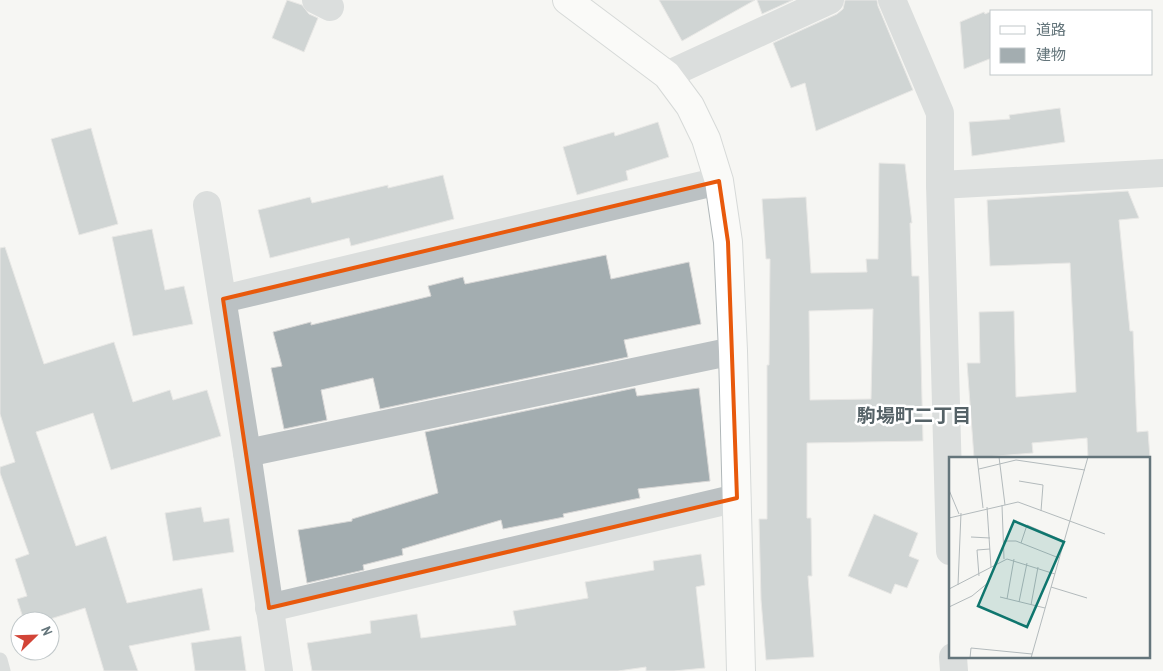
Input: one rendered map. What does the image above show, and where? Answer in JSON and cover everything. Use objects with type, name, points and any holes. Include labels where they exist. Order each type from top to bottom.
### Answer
[{"type":"street","points":[[568,0],[667,75],[690,106],[706,139],[719,181],[728,242],[733,351],[740,671]]},
{"type":"street","points":[[667,75],[830,0]]},
{"type":"street","points":[[892,0],[940,113],[940,185],[949,515]]},
{"type":"street","points":[[940,185],[1163,173]]},
{"type":"street","points":[[223,299],[719,181]]},
{"type":"street","points":[[207,205],[247,453],[279,671]]},
{"type":"street","points":[[247,453],[733,351]]},
{"type":"street","points":[[269,608],[737,498]]},
{"type":"street","points":[[953,658],[954,671]]},
{"type":"lane","points":[[0,660],[3,671]]},
{"type":"highlighted area","points":[[719,181],[728,242],[737,498],[269,608],[223,299]]},
{"type":"building","points":[[287,0],[302,5],[309,14],[318,18],[304,52],[272,38]]},
{"type":"building","points":[[659,0],[755,0],[682,41]]},
{"type":"building","points":[[757,0],[793,0],[762,14]]},
{"type":"building","points":[[845,0],[877,0],[913,90],[816,131],[805,83],[791,88],[773,43],[837,14],[843,9]]},
{"type":"building","points":[[984,12],[985,14],[990,12],[990,59],[964,69],[960,22]]},
{"type":"building","points":[[1060,108],[1065,142],[972,156],[969,122],[1010,119],[1009,115]]},
{"type":"building","points":[[658,122],[669,157],[626,171],[628,180],[577,195],[563,147],[614,132],[615,136]]},
{"type":"building","points":[[91,128],[118,224],[79,235],[51,139]]},
{"type":"building","points":[[879,163],[905,164],[912,223],[910,223],[912,276],[919,276],[923,441],[807,443],[807,518],[811,518],[812,576],[808,576],[814,657],[766,660],[761,600],[759,519],[767,519],[767,365],[769,365],[770,259],[766,259],[762,199],[806,197],[811,273],[867,272],[866,259],[878,259]],"holes":[[[873,309],[871,399],[810,400],[809,311]]]},
{"type":"building","points":[[443,175],[454,219],[351,246],[349,238],[270,258],[258,210],[310,197],[312,203],[388,185],[388,188]]},
{"type":"building","points":[[1128,191],[1139,218],[1119,220],[1130,331],[1133,331],[1137,432],[1148,431],[1150,457],[1088,457],[1087,438],[1032,443],[1033,453],[974,457],[967,363],[980,363],[979,312],[1014,311],[1016,397],[1076,392],[1070,263],[990,266],[987,200]]},
{"type":"building","points":[[152,229],[165,290],[184,286],[193,324],[133,336],[112,237]]},
{"type":"building","points":[[5,247],[44,364],[114,342],[133,402],[170,390],[173,400],[207,390],[221,436],[111,470],[93,413],[36,432],[76,546],[106,536],[127,603],[202,588],[210,630],[129,646],[138,671],[104,671],[85,608],[60,616],[60,611],[21,611],[17,599],[27,596],[15,559],[29,554],[0,473],[0,467],[15,462],[0,414],[0,248]]},
{"type":"building","points":[[606,255],[611,279],[689,262],[701,324],[624,340],[628,357],[380,409],[373,378],[321,390],[327,420],[284,429],[271,368],[282,366],[273,332],[311,322],[311,325],[431,296],[428,286],[463,277],[465,284]]},
{"type":"building","points":[[635,388],[637,396],[699,388],[710,481],[638,489],[640,498],[563,514],[564,517],[503,529],[501,520],[402,549],[403,555],[363,565],[364,570],[307,583],[298,530],[352,521],[352,519],[438,493],[425,432]]},
{"type":"building","points":[[201,507],[204,522],[229,518],[234,552],[173,561],[165,513]]},
{"type":"building","points":[[874,514],[918,533],[909,556],[919,560],[907,588],[895,584],[891,594],[848,576]]},
{"type":"building","points":[[701,554],[705,585],[696,587],[705,668],[674,671],[646,671],[646,667],[618,671],[312,671],[307,643],[371,633],[370,621],[417,614],[421,638],[516,625],[513,611],[588,598],[585,582],[654,570],[653,561]]},
{"type":"building","points":[[241,636],[246,671],[195,671],[191,643]]},
{"type":"district","name":"駒場町二丁目","points":[[914,415]]}]
